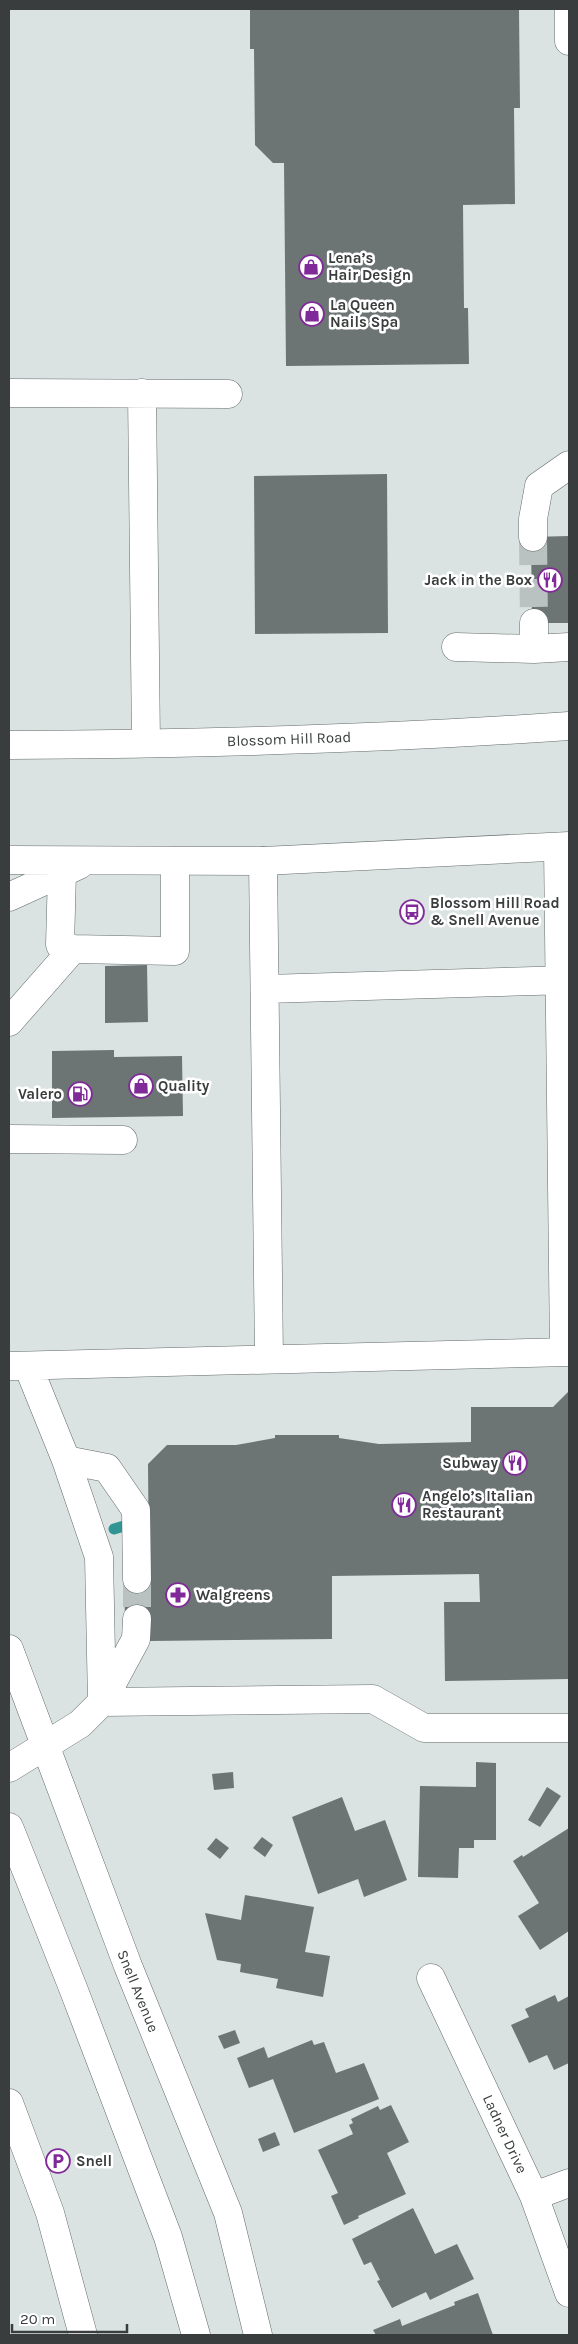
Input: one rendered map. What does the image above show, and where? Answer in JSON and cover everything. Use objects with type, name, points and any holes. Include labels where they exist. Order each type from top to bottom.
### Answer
[{"type":"main road","points":[[569,9],[569,40]]},
{"type":"main road","points":[[9,393],[228,394]]},
{"type":"main road","points":[[142,393],[146,742]]},
{"type":"main road","points":[[533,537],[533,519],[538,486],[569,465]]},
{"type":"main road","points":[[456,647],[534,636],[569,647]]},
{"type":"main road","points":[[9,726],[45,744]]},
{"type":"main road","name":"Blossom Hill Road","points":[[9,745],[448,734],[569,726]]},
{"type":"main road","points":[[9,860],[263,861],[564,847],[567,1352],[269,1358],[19,1366],[66,1460],[99,1557],[102,1702]]},
{"type":"main road","points":[[9,897],[90,861]]},
{"type":"main road","points":[[62,872],[60,945],[73,949],[175,951],[175,861]]},
{"type":"main road","points":[[263,861],[269,1358]]},
{"type":"main road","points":[[9,1022],[73,949]]},
{"type":"main road","points":[[266,989],[565,980]]},
{"type":"main road","points":[[9,1139],[124,1140]]},
{"type":"main road","points":[[66,1460],[107,1468],[136,1510],[137,1579]]},
{"type":"main road","points":[[9,1768],[80,1724],[102,1702],[136,1639],[137,1619]]},
{"type":"main road","name":"Snell Avenue","points":[[9,1649],[128,1966],[228,2213],[255,2323]]},
{"type":"main road","points":[[102,1702],[373,1699],[424,1728],[569,1728]]},
{"type":"main road","points":[[9,1828],[73,1988],[168,2237],[195,2331]]},
{"type":"main road","name":"Ladner Drive","points":[[431,1978],[534,2196],[569,2293]]},
{"type":"main road","points":[[9,2103],[20,2167],[50,2213],[83,2335]]},
{"type":"main road","points":[[534,2196],[569,2182]]},
{"type":"building","points":[[250,9],[519,9],[520,108],[514,108],[515,204],[463,205],[464,308],[468,308],[469,364],[286,366],[284,163],[273,163],[255,145],[254,49],[250,49]]},
{"type":"building","points":[[387,474],[388,633],[255,634],[254,476]]},
{"type":"building","name":"Jack in the Box","points":[[569,536],[569,623],[532,623],[531,537]]},
{"type":"building","points":[[147,965],[148,1022],[105,1023],[105,966]]},
{"type":"building","points":[[114,1050],[114,1057],[182,1056],[183,1116],[52,1118],[52,1051]]},
{"type":"building","points":[[569,1391],[569,1679],[445,1681],[444,1602],[480,1602],[479,1574],[332,1576],[332,1639],[150,1641],[150,1619],[125,1619],[124,1579],[149,1579],[148,1464],[167,1445],[236,1445],[275,1438],[275,1435],[339,1435],[339,1438],[379,1444],[471,1442],[471,1407],[553,1407]]},
{"type":"building","points":[[476,1762],[496,1763],[496,1840],[474,1840],[474,1848],[459,1848],[458,1878],[418,1877],[420,1786],[476,1787]]},
{"type":"building","points":[[233,1772],[234,1788],[214,1790],[212,1774]]},
{"type":"building","points":[[547,1787],[561,1796],[540,1827],[528,1820]]},
{"type":"building","points":[[342,1797],[355,1831],[385,1820],[407,1880],[364,1897],[358,1879],[318,1894],[292,1817]]},
{"type":"building","points":[[569,1828],[569,1931],[540,1950],[518,1916],[539,1903],[513,1861],[522,1855],[523,1857]]},
{"type":"building","points":[[262,1837],[273,1845],[265,1857],[253,1848]]},
{"type":"building","points":[[216,1838],[229,1848],[220,1859],[207,1849]]},
{"type":"building","points":[[245,1895],[314,1907],[305,1952],[330,1956],[323,1997],[276,1988],[278,1979],[240,1972],[241,1964],[217,1960],[205,1913],[241,1920]]},
{"type":"building","points":[[555,1995],[558,2002],[569,1996],[569,2063],[554,2070],[547,2055],[529,2063],[511,2025],[529,2017],[525,2009]]},
{"type":"building","points":[[235,2030],[240,2043],[224,2049],[218,2036]]},
{"type":"building","points":[[312,2040],[314,2045],[324,2042],[336,2073],[364,2063],[379,2099],[294,2133],[273,2079],[249,2088],[237,2058],[264,2047],[268,2058]]},
{"type":"building","points":[[391,2105],[409,2142],[387,2153],[406,2194],[358,2216],[359,2218],[344,2225],[331,2196],[338,2193],[318,2150],[353,2134],[349,2125],[353,2123],[351,2119],[378,2106],[380,2110]]},
{"type":"building","points":[[275,2132],[280,2145],[263,2152],[258,2139]]},
{"type":"building","points":[[413,2208],[435,2254],[457,2244],[474,2279],[430,2300],[426,2292],[392,2308],[377,2281],[380,2280],[371,2262],[364,2265],[352,2239]]},
{"type":"building","points":[[478,2293],[493,2335],[376,2335],[373,2330],[400,2319],[402,2326],[455,2305],[454,2302]]},
{"type":"waterway","points":[[114,1529],[124,1526]]},
{"type":"tunnel","points":[[533,537],[534,623]]},
{"type":"tunnel","points":[[137,1579],[137,1619]]},
{"type":"place","name":"Lena’s Hair Design","points":[[311,267]]},
{"type":"place","name":"La Queen Nails Spa","points":[[312,314]]},
{"type":"place","name":"Jack in the Box","points":[[550,580]]},
{"type":"place","name":"Blossom Hill Road & Snell Avenue","points":[[412,912]]},
{"type":"place","name":"Quality","points":[[141,1086]]},
{"type":"place","name":"Valero","points":[[80,1094]]},
{"type":"place","name":"Subway","points":[[515,1463]]},
{"type":"place","name":"Angelo’s Italian Restaurant","points":[[404,1505]]},
{"type":"place","name":"Walgreens","points":[[178,1595]]},
{"type":"place","name":"Snell","points":[[58,2161]]}]
